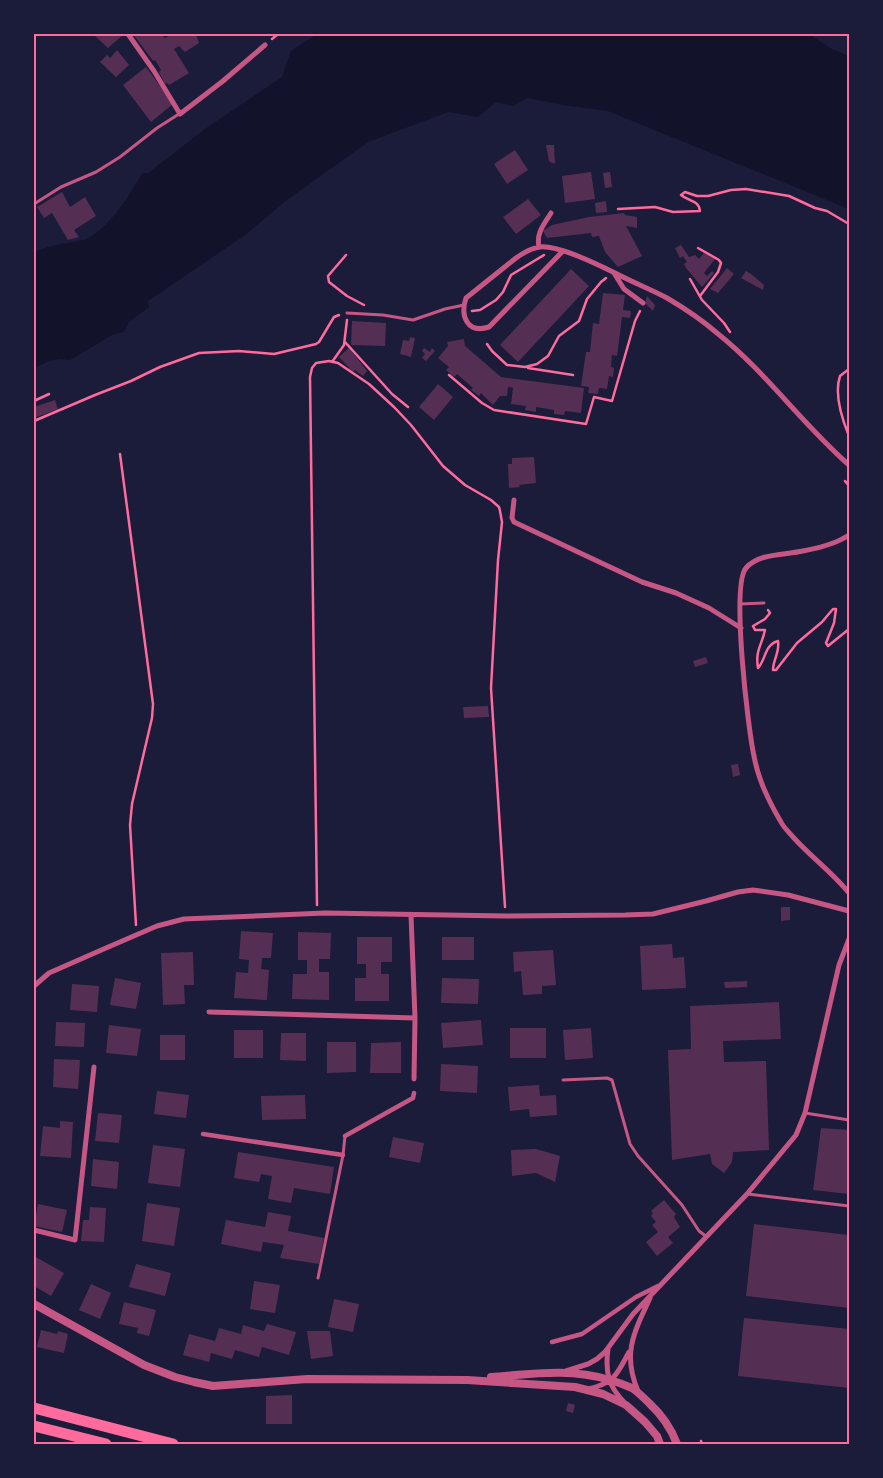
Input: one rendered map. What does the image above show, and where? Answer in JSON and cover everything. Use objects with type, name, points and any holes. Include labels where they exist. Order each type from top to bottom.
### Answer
[{"type":"highway","points":[[34,1408],[173,1444]]},
{"type":"highway","points":[[34,1426],[106,1444]]},
{"type":"street","points":[[128,34],[154,71],[180,114],[224,81],[265,45]]},
{"type":"street","points":[[539,247],[540,231],[551,213]]},
{"type":"street","points":[[562,252],[489,327],[482,329],[468,324],[463,312],[466,298],[525,253],[539,247],[550,248],[592,261],[674,302],[718,333],[743,355],[832,450],[849,465]]},
{"type":"street","points":[[614,273],[624,289],[643,303]]},
{"type":"street","points":[[514,500],[512,518],[514,522],[642,582],[676,593],[709,608],[741,628]]},
{"type":"street","points":[[849,535],[823,547],[755,560],[745,570],[741,582],[740,604],[742,660],[754,756],[766,794],[782,824],[807,853],[849,893]]},
{"type":"street","points":[[34,986],[50,973],[158,926],[184,919],[325,913],[584,916],[653,914],[738,892],[753,890],[788,895],[849,911]]},
{"type":"street","points":[[412,915],[415,1018],[414,1078]]},
{"type":"street","points":[[563,1372],[597,1359],[608,1348],[633,1314],[747,1194],[796,1135],[805,1113],[839,965],[849,939]]},
{"type":"street","points":[[209,1012],[415,1018]]},
{"type":"street","points":[[34,1230],[75,1240],[94,1067]]},
{"type":"street","points":[[345,1136],[413,1098],[414,1093]]},
{"type":"street","points":[[204,1134],[343,1155]]},
{"type":"street","points":[[552,1342],[582,1334],[636,1297],[659,1286]]},
{"type":"street","points":[[587,1389],[600,1386],[616,1375],[631,1348],[640,1317],[659,1286]]},
{"type":"street","points":[[34,1304],[144,1365],[175,1377],[213,1386],[307,1379],[467,1380],[587,1389],[603,1394],[636,1412],[657,1436],[660,1444]]},
{"type":"street","points":[[608,1348],[606,1367],[612,1389],[626,1405]]},
{"type":"street","points":[[631,1348],[631,1372],[639,1394]]},
{"type":"street","points":[[467,1380],[548,1372],[590,1374],[610,1380],[631,1388],[658,1411],[671,1429],[677,1444]]},
{"type":"lane","points":[[34,204],[61,187],[96,172],[120,157],[157,128],[180,114]]},
{"type":"lane","points":[[348,313],[383,315],[413,320],[445,309],[464,305]]},
{"type":"lane","points":[[740,604],[764,603]]},
{"type":"lane","points":[[563,1080],[607,1078],[612,1080],[630,1144],[638,1156],[682,1205],[699,1231],[707,1237]]},
{"type":"lane","points":[[805,1113],[849,1120]]},
{"type":"lane","points":[[318,1278],[343,1155],[345,1136]]},
{"type":"lane","points":[[747,1194],[849,1206]]},
{"type":"path","points":[[618,209],[655,207],[672,212],[700,210],[700,206],[696,202],[681,195],[685,192],[697,196],[708,196],[731,190],[746,189],[789,196],[815,208],[827,211],[849,224]]},
{"type":"path","points":[[463,312],[480,310],[491,303],[501,295],[511,275],[538,260],[550,248]]},
{"type":"path","points":[[698,248],[721,263],[718,272],[700,296]]},
{"type":"path","points":[[346,255],[330,272],[328,276],[329,282],[347,296],[383,315]]},
{"type":"path","points":[[525,367],[534,366],[546,358],[559,336],[579,321],[584,304],[594,290],[601,282],[614,273]]},
{"type":"path","points":[[690,279],[700,296],[728,329],[732,338],[732,346]]},
{"type":"path","points":[[448,376],[482,403],[494,410],[586,424],[594,397],[612,401],[635,321],[638,319],[643,303]]},
{"type":"path","points":[[34,421],[192,355],[239,351],[274,354],[316,344],[334,316],[348,313],[344,342],[332,362]]},
{"type":"path","points":[[344,342],[392,394],[408,407]]},
{"type":"path","points":[[488,344],[492,351],[507,365],[573,375]]},
{"type":"path","points":[[317,907],[310,377],[312,368],[316,364],[332,362],[338,363],[374,389],[410,425],[443,466],[465,485],[491,500],[499,507],[502,522],[491,688],[505,911]]},
{"type":"path","points":[[849,368],[840,376],[838,388],[840,407],[849,436]]},
{"type":"path","points":[[34,401],[49,394]]},
{"type":"path","points":[[120,454],[153,704],[152,718],[132,804],[130,825],[136,926]]},
{"type":"path","points":[[845,481],[849,486]]},
{"type":"path","points":[[765,619],[753,626],[755,630],[765,630],[760,640],[756,657],[758,668],[770,644],[778,641],[779,646],[773,670],[776,670],[797,643],[833,610],[836,609],[834,622],[826,643],[828,646],[849,629]]},
{"type":"shaded area","points":[[317,34],[809,34],[832,49],[849,56],[849,209],[608,111],[527,98],[513,106],[496,102],[478,117],[448,112],[368,142],[284,202],[248,233],[148,301],[149,307],[129,322],[124,332],[112,335],[70,360],[59,359],[49,361],[34,368],[34,252],[50,246],[83,240],[100,230],[117,212],[142,173],[148,173],[205,129],[282,77],[291,51]]},
{"type":"building","points":[[93,34],[124,34],[108,48]]},
{"type":"building","points":[[133,34],[161,34],[165,38],[172,34],[196,34],[199,43],[185,52],[179,46],[174,49],[189,73],[169,85],[165,84],[159,72],[161,70],[155,60],[153,61]]},
{"type":"building","points":[[117,50],[129,65],[116,77],[100,62],[107,55],[110,58]]},
{"type":"building","points":[[146,67],[173,104],[151,122],[123,85]]},
{"type":"building","points":[[546,145],[554,145],[555,163],[549,161]]},
{"type":"building","points":[[515,150],[528,170],[507,184],[494,164]]},
{"type":"building","points":[[591,172],[595,199],[565,203],[562,176]]},
{"type":"building","points":[[610,172],[612,187],[605,188],[603,173]]},
{"type":"building","points":[[62,192],[70,207],[85,197],[96,216],[74,230],[79,237],[68,240],[52,213],[44,218],[37,207]]},
{"type":"building","points":[[528,199],[541,215],[516,234],[503,217]]},
{"type":"building","points":[[606,201],[607,212],[596,213],[595,203]]},
{"type":"building","points":[[624,213],[625,215],[637,217],[637,228],[626,226],[642,256],[618,267],[605,252],[599,236],[592,237],[591,233],[547,238],[543,231],[552,225],[589,217]]},
{"type":"building","points":[[681,245],[689,257],[695,255],[699,259],[704,253],[715,259],[704,273],[707,276],[712,271],[714,273],[702,287],[686,268],[684,264],[687,262],[683,256],[680,258],[675,248]]},
{"type":"building","points":[[727,268],[734,274],[718,293],[710,289]]},
{"type":"building","points":[[571,269],[589,286],[518,362],[500,345]]},
{"type":"building","points":[[746,271],[764,285],[763,290],[741,278]]},
{"type":"building","points":[[603,293],[625,295],[623,310],[631,311],[630,318],[622,317],[617,356],[612,355],[611,367],[614,368],[613,377],[609,376],[607,389],[599,388],[598,394],[588,393],[589,387],[581,386],[586,352],[590,352],[593,323],[599,324]]},
{"type":"building","points":[[647,296],[655,305],[653,311],[645,303]]},
{"type":"building","points":[[352,321],[386,323],[385,346],[351,345]]},
{"type":"building","points":[[410,337],[415,338],[411,357],[400,354],[403,340],[409,341]]},
{"type":"building","points":[[464,339],[465,346],[501,377],[584,388],[581,413],[565,411],[564,415],[554,414],[554,410],[536,407],[536,412],[525,410],[526,406],[511,404],[513,388],[511,387],[508,387],[507,396],[500,396],[493,405],[481,393],[479,396],[471,390],[473,388],[457,374],[454,377],[446,370],[449,367],[438,358],[448,346],[447,342]]},
{"type":"building","points":[[349,348],[367,371],[363,376],[355,370],[353,372],[339,357]]},
{"type":"building","points":[[424,348],[430,352],[432,348],[435,351],[426,361],[422,358],[425,354],[422,351]]},
{"type":"building","points":[[438,384],[453,397],[434,420],[419,407]]},
{"type":"building","points":[[55,400],[58,409],[34,418],[34,407]]},
{"type":"building","points":[[534,457],[536,483],[509,488],[508,464],[512,464],[512,458]]},
{"type":"building","points":[[706,657],[708,663],[695,667],[693,661]]},
{"type":"building","points":[[488,706],[489,717],[464,718],[463,707]]},
{"type":"building","points":[[738,764],[740,775],[733,777],[731,765]]},
{"type":"building","points":[[781,907],[790,907],[790,920],[781,921]]},
{"type":"building","points":[[241,931],[273,933],[271,958],[262,958],[261,969],[269,970],[267,1000],[234,998],[236,972],[248,973],[249,960],[239,959]]},
{"type":"building","points":[[298,932],[331,933],[330,959],[319,959],[319,972],[329,972],[329,1000],[292,999],[293,974],[307,974],[307,960],[298,960]]},
{"type":"building","points":[[357,937],[392,937],[392,962],[381,962],[381,974],[389,974],[389,1001],[355,1001],[355,978],[366,978],[366,964],[357,964]]},
{"type":"building","points":[[442,937],[474,937],[474,960],[442,960]]},
{"type":"building","points":[[672,944],[673,958],[684,957],[686,988],[642,990],[640,946]]},
{"type":"building","points":[[553,950],[556,985],[542,986],[542,994],[523,995],[521,971],[514,972],[513,952]]},
{"type":"building","points":[[193,952],[194,985],[184,985],[185,1004],[163,1005],[161,953]]},
{"type":"building","points":[[115,978],[141,983],[136,1009],[110,1005]]},
{"type":"building","points":[[442,978],[479,979],[478,1004],[441,1003]]},
{"type":"building","points":[[747,981],[747,987],[725,988],[724,982]]},
{"type":"building","points":[[72,984],[99,986],[97,1012],[70,1010]]},
{"type":"building","points":[[779,1002],[781,1039],[723,1041],[724,1062],[766,1061],[769,1150],[733,1152],[732,1162],[724,1173],[712,1164],[710,1154],[672,1160],[668,1050],[691,1049],[690,1006]]},
{"type":"building","points":[[481,1020],[483,1045],[443,1048],[441,1023]]},
{"type":"building","points":[[56,1022],[85,1023],[84,1047],[55,1046]]},
{"type":"building","points":[[109,1025],[141,1029],[137,1056],[106,1053]]},
{"type":"building","points":[[510,1028],[546,1028],[546,1058],[510,1058]]},
{"type":"building","points":[[591,1028],[593,1058],[565,1060],[563,1030]]},
{"type":"building","points":[[234,1030],[263,1030],[263,1058],[234,1058]]},
{"type":"building","points":[[281,1033],[306,1033],[306,1061],[280,1060]]},
{"type":"building","points":[[160,1035],[185,1035],[185,1060],[160,1060]]},
{"type":"building","points":[[327,1042],[356,1042],[356,1072],[327,1073]]},
{"type":"building","points":[[401,1042],[401,1073],[370,1073],[371,1043]]},
{"type":"building","points":[[54,1059],[80,1060],[78,1089],[53,1087]]},
{"type":"building","points":[[441,1064],[478,1066],[477,1093],[440,1091]]},
{"type":"building","points":[[539,1085],[540,1096],[556,1095],[557,1115],[530,1117],[529,1109],[510,1111],[508,1087]]},
{"type":"building","points":[[157,1091],[189,1095],[186,1118],[154,1114]]},
{"type":"building","points":[[305,1095],[306,1119],[262,1120],[261,1096]]},
{"type":"building","points":[[98,1113],[122,1115],[119,1143],[95,1141]]},
{"type":"building","points":[[60,1121],[73,1122],[71,1158],[40,1156],[43,1126],[60,1128]]},
{"type":"building","points":[[821,1128],[849,1130],[849,1194],[813,1190]]},
{"type":"building","points":[[393,1137],[424,1143],[420,1163],[389,1157]]},
{"type":"building","points":[[153,1145],[185,1149],[180,1187],[148,1183]]},
{"type":"building","points":[[536,1149],[560,1156],[555,1182],[536,1173],[512,1176],[511,1150]]},
{"type":"building","points":[[238,1152],[334,1167],[330,1194],[294,1188],[291,1203],[268,1199],[272,1176],[261,1174],[259,1182],[234,1178]]},
{"type":"building","points":[[93,1159],[119,1162],[117,1189],[91,1186]]},
{"type":"building","points":[[664,1200],[676,1214],[674,1217],[680,1227],[668,1237],[673,1243],[657,1256],[646,1242],[658,1232],[652,1225],[656,1222],[651,1216],[653,1213],[651,1211]]},
{"type":"building","points":[[147,1203],[180,1208],[174,1246],[142,1241]]},
{"type":"building","points":[[38,1204],[67,1210],[62,1232],[34,1226]]},
{"type":"building","points":[[90,1207],[106,1208],[104,1242],[81,1241],[83,1220],[89,1220]]},
{"type":"building","points":[[268,1212],[291,1216],[288,1231],[324,1238],[319,1264],[280,1258],[284,1245],[263,1242],[261,1252],[221,1244],[226,1220],[265,1227]]},
{"type":"building","points":[[754,1224],[849,1235],[849,1308],[746,1296]]},
{"type":"building","points":[[34,1256],[64,1273],[51,1296],[34,1286]]},
{"type":"building","points":[[136,1264],[171,1273],[165,1296],[129,1287]]},
{"type":"building","points":[[254,1281],[280,1285],[275,1313],[250,1309]]},
{"type":"building","points":[[91,1284],[111,1293],[100,1319],[79,1310]]},
{"type":"building","points":[[334,1299],[359,1304],[353,1332],[328,1327]]},
{"type":"building","points":[[124,1302],[156,1310],[149,1336],[137,1333],[138,1328],[119,1324]]},
{"type":"building","points":[[744,1318],[849,1329],[849,1388],[738,1376]]},
{"type":"building","points":[[267,1324],[296,1332],[289,1355],[262,1347],[259,1357],[235,1350],[232,1359],[211,1353],[209,1362],[183,1355],[189,1334],[215,1341],[219,1328],[241,1334],[243,1325],[264,1331]]},
{"type":"building","points":[[41,1330],[57,1334],[58,1331],[68,1334],[64,1353],[37,1347]]},
{"type":"building","points":[[307,1331],[330,1331],[333,1356],[311,1359]]},
{"type":"building","points":[[292,1395],[292,1424],[266,1424],[266,1396]]},
{"type":"building","points":[[568,1403],[575,1405],[573,1413],[566,1411]]}]
